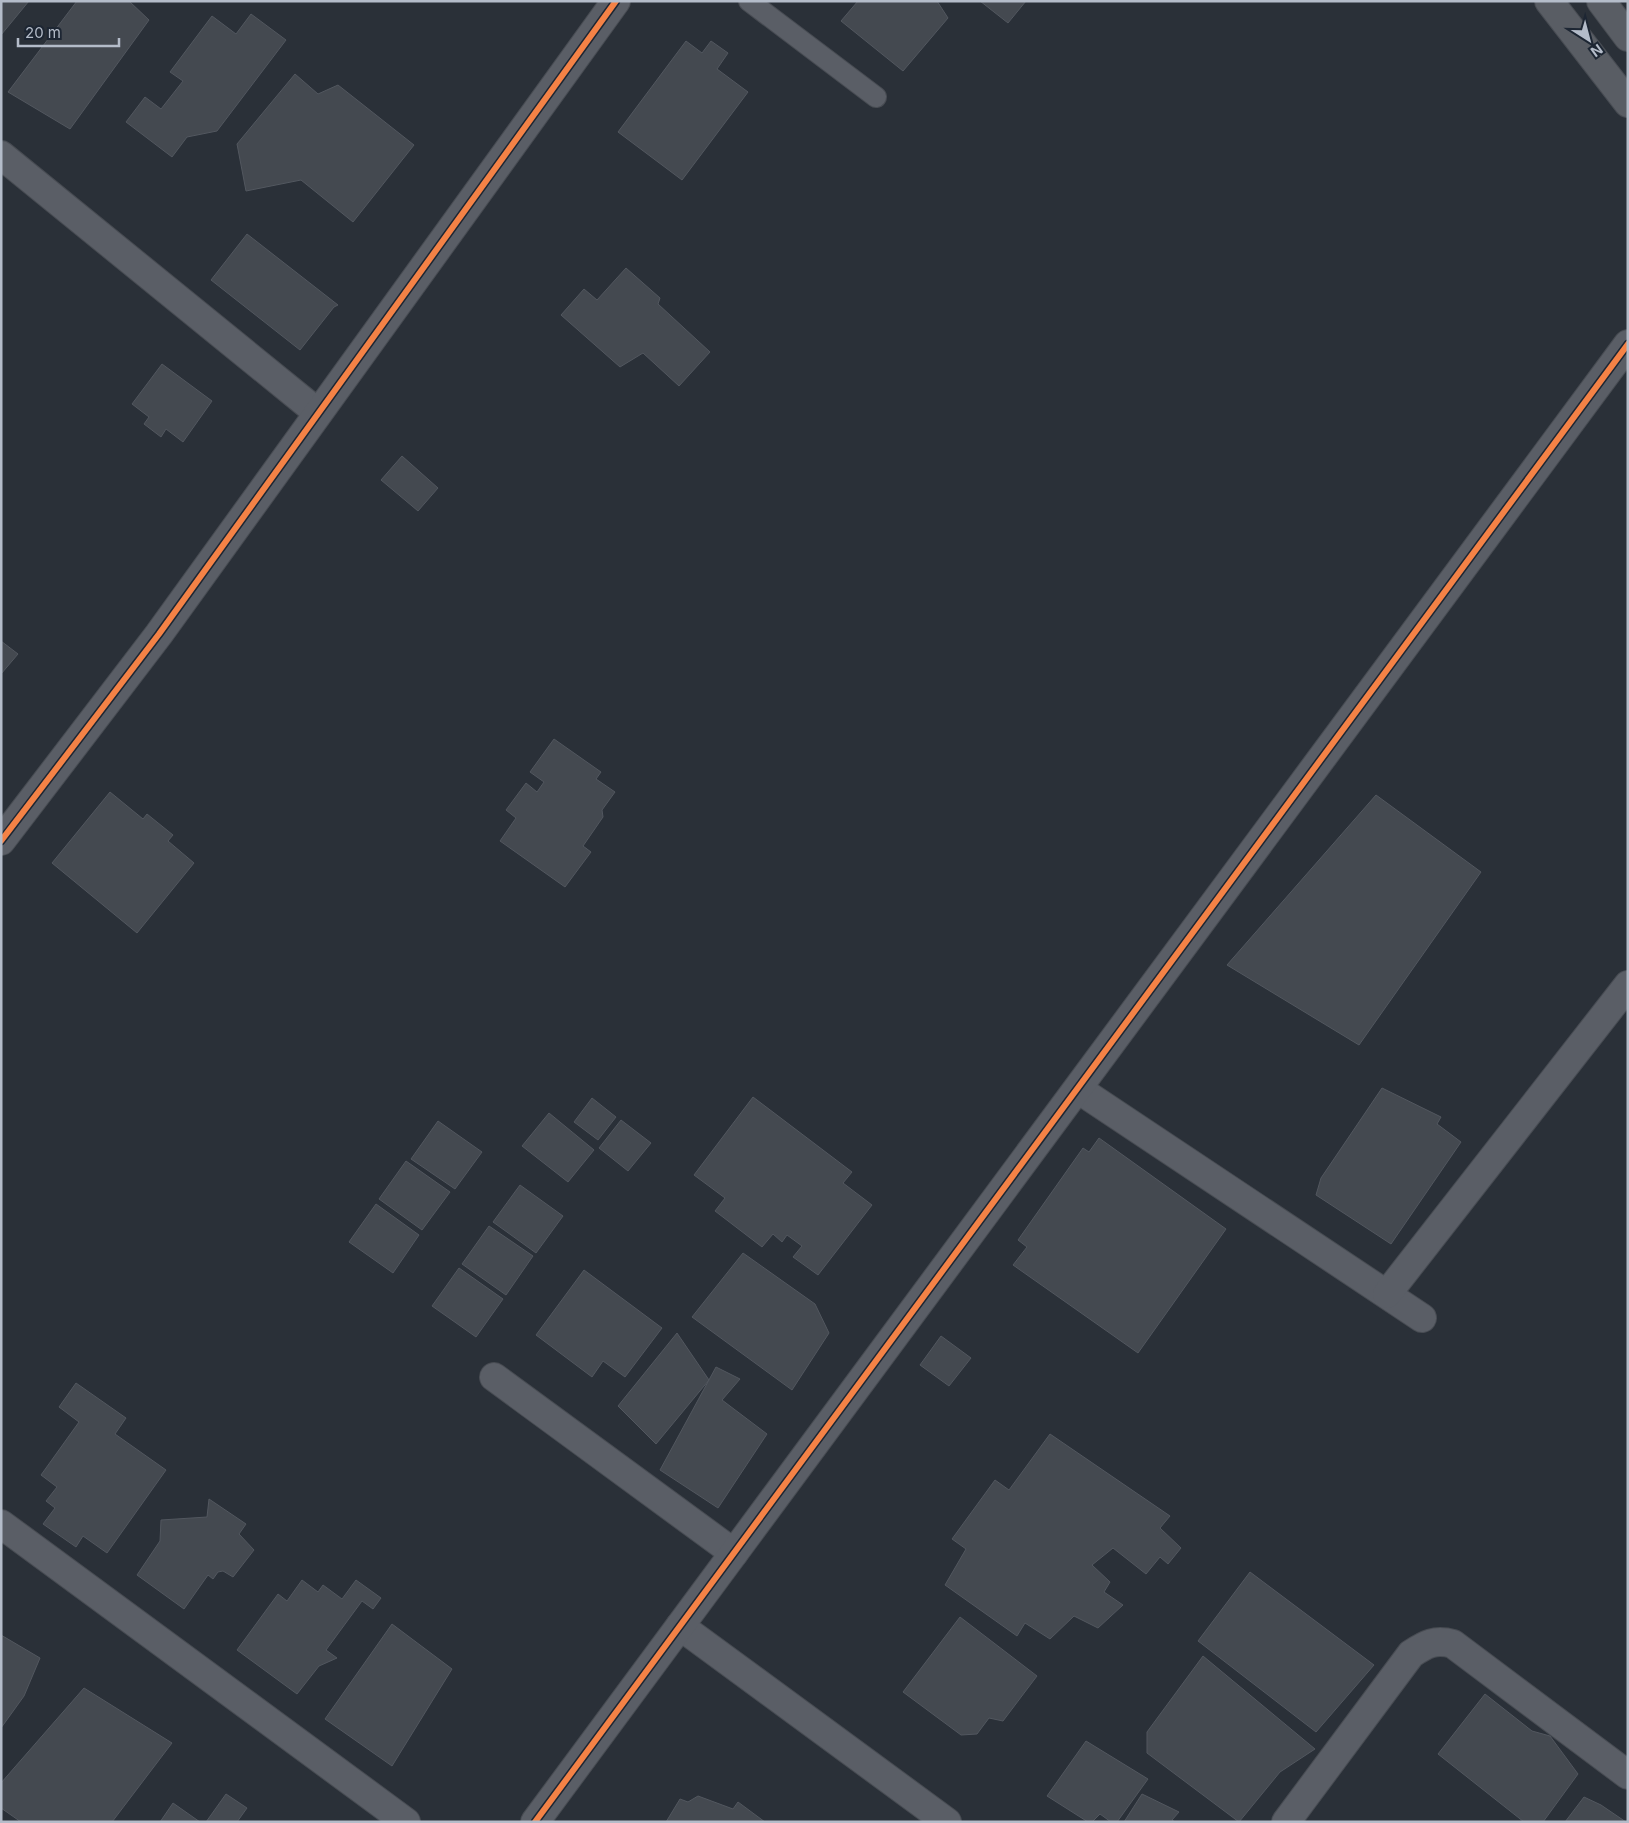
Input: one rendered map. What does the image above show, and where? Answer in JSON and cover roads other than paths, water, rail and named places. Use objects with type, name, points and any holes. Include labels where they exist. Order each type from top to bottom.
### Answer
[{"type":"main road","points":[[1549,1],[1628,103]]},
{"type":"main road","points":[[1601,1],[1628,36]]},
{"type":"street","points":[[1,841],[159,634],[317,412],[616,1]]},
{"type":"street","points":[[1,155],[317,412]]},
{"type":"street","points":[[535,1822],[1628,344]]},
{"type":"street","points":[[1387,1294],[1628,985]]},
{"type":"street","points":[[1078,1089],[1422,1318]]},
{"type":"street","points":[[494,1377],[734,1553]]},
{"type":"street","points":[[1,1524],[406,1822]]},
{"type":"street","points":[[680,1626],[947,1822]]},
{"type":"street","points":[[1286,1822],[1411,1654],[1424,1645],[1438,1640],[1453,1644],[1628,1775]]},
{"type":"lane","points":[[749,1],[876,97]]}]
